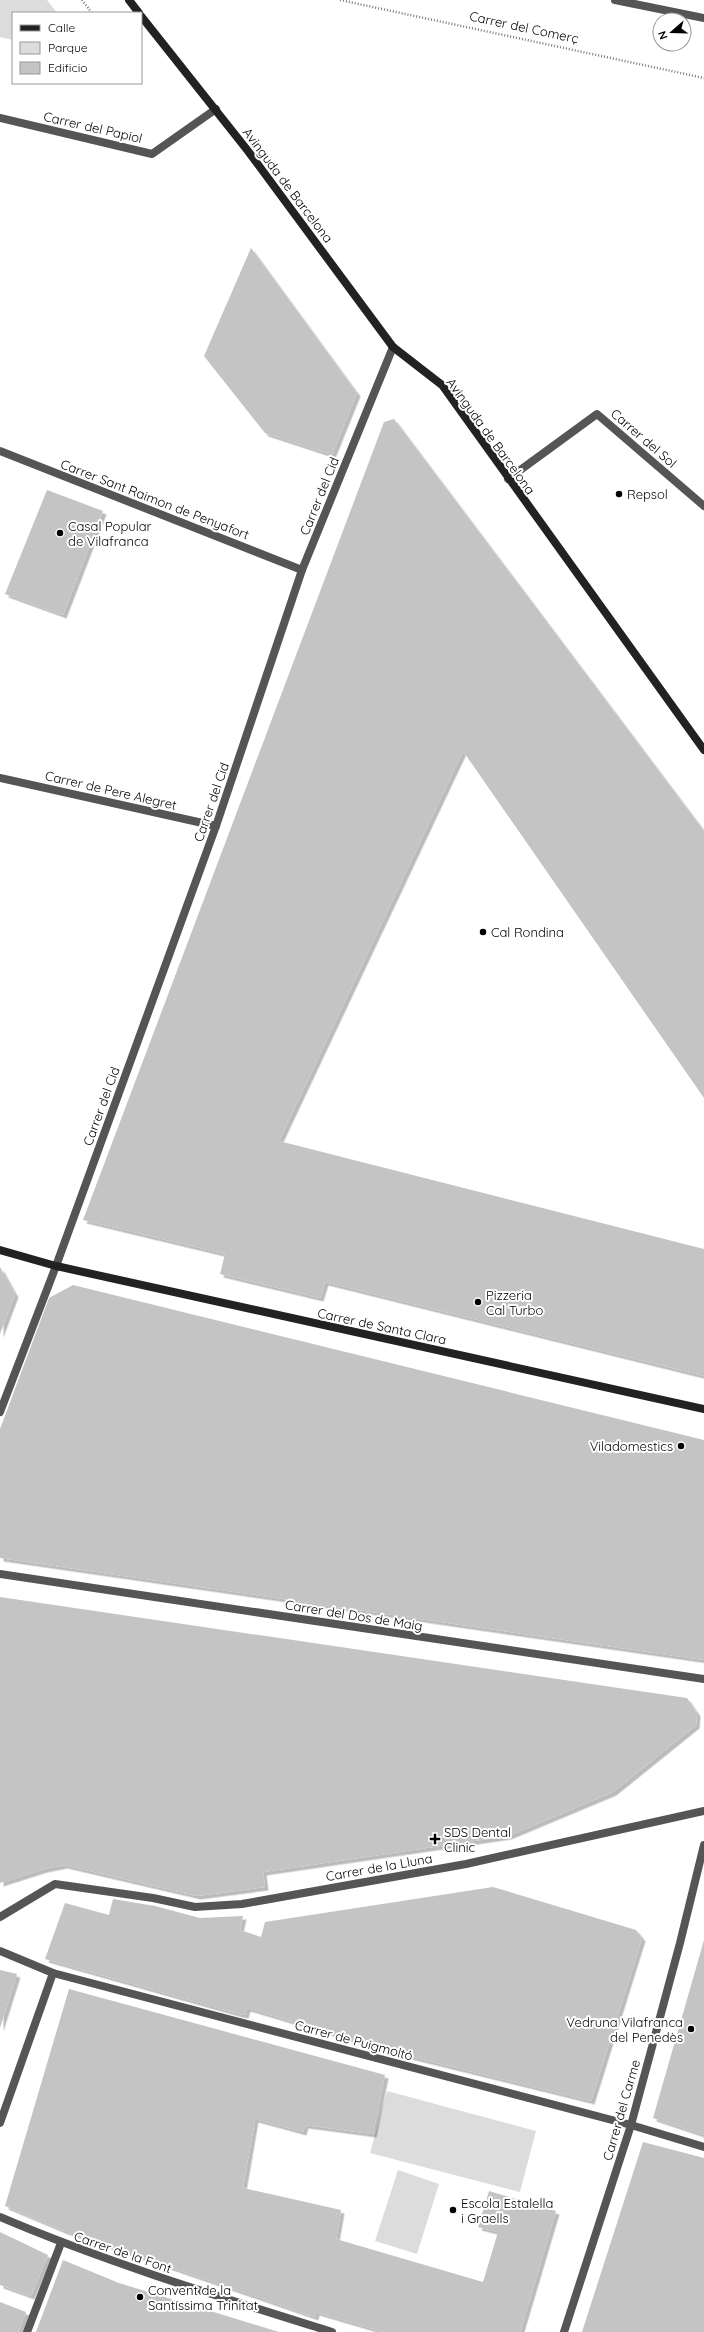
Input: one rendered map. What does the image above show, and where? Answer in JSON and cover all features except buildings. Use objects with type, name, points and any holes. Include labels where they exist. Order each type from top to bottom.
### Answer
[{"type":"street","points":[[129,0],[138,12]]},
{"type":"street","points":[[615,0],[704,18]]},
{"type":"street","name":"Avinguda de Barcelona","points":[[142,17],[216,109],[393,347],[442,385],[704,750]]},
{"type":"street","name":"Carrer del Papiol","points":[[0,118],[152,154],[216,109]]},
{"type":"street","name":"Carrer del Cid","points":[[0,1412],[56,1266],[216,826],[302,570],[393,347]]},
{"type":"street","name":"Carrer del Sol","points":[[508,479],[597,414],[704,506]]},
{"type":"street","name":"Carrer Sant Raimon de Penyafort","points":[[0,451],[302,570]]},
{"type":"street","name":"Carrer de Pere Alegret","points":[[0,778],[216,826]]},
{"type":"street","name":"Carrer de Santa Clara","points":[[0,1250],[56,1266],[704,1409]]},
{"type":"street","name":"Carrer del Dos de Maig","points":[[0,1574],[704,1679]]},
{"type":"street","name":"Carrer de la Lluna","points":[[0,1917],[55,1884],[153,1898],[195,1906],[242,1904],[466,1864],[704,1811]]},
{"type":"street","name":"Carrer del Carme","points":[[564,2332],[631,2125],[680,1943],[704,1845]]},
{"type":"street","name":"Carrer de Puigmoltó","points":[[0,1951],[53,1973],[631,2125],[704,2148]]},
{"type":"street","points":[[0,2123],[53,1973]]},
{"type":"street","name":"Carrer de la Font","points":[[0,2217],[61,2243],[213,2295],[332,2332]]},
{"type":"street","points":[[27,2332],[61,2243]]},
{"type":"path","points":[[82,0],[91,12]]},
{"type":"path","name":"Carrer del Comerç","points":[[340,0],[704,78]]},
{"type":"green space","points":[[0,0],[47,0],[56,12],[12,12],[12,40],[0,37]]},
{"type":"green space","points":[[387,2091],[536,2131],[520,2192],[370,2153]]},
{"type":"green space","points":[[398,2170],[439,2184],[417,2254],[375,2241]]},
{"type":"place","name":"Repsol","points":[[619,494]]},
{"type":"place","name":"Casal Popular de Vilafranca","points":[[60,533]]},
{"type":"place","name":"Cal Rondina","points":[[483,932]]},
{"type":"place","name":"Pizzeria Cal Turbo","points":[[478,1302]]},
{"type":"place","name":"Viladomestics","points":[[681,1446]]},
{"type":"place","name":"SDS Dental Clinic","points":[[435,1839]]},
{"type":"place","name":"Vedruna Vilafranca del Penedès","points":[[691,2029]]},
{"type":"place","name":"Escola Estalella i Graells","points":[[453,2210]]},
{"type":"place","name":"Convent de la Santíssima Trinitat","points":[[140,2297]]}]
